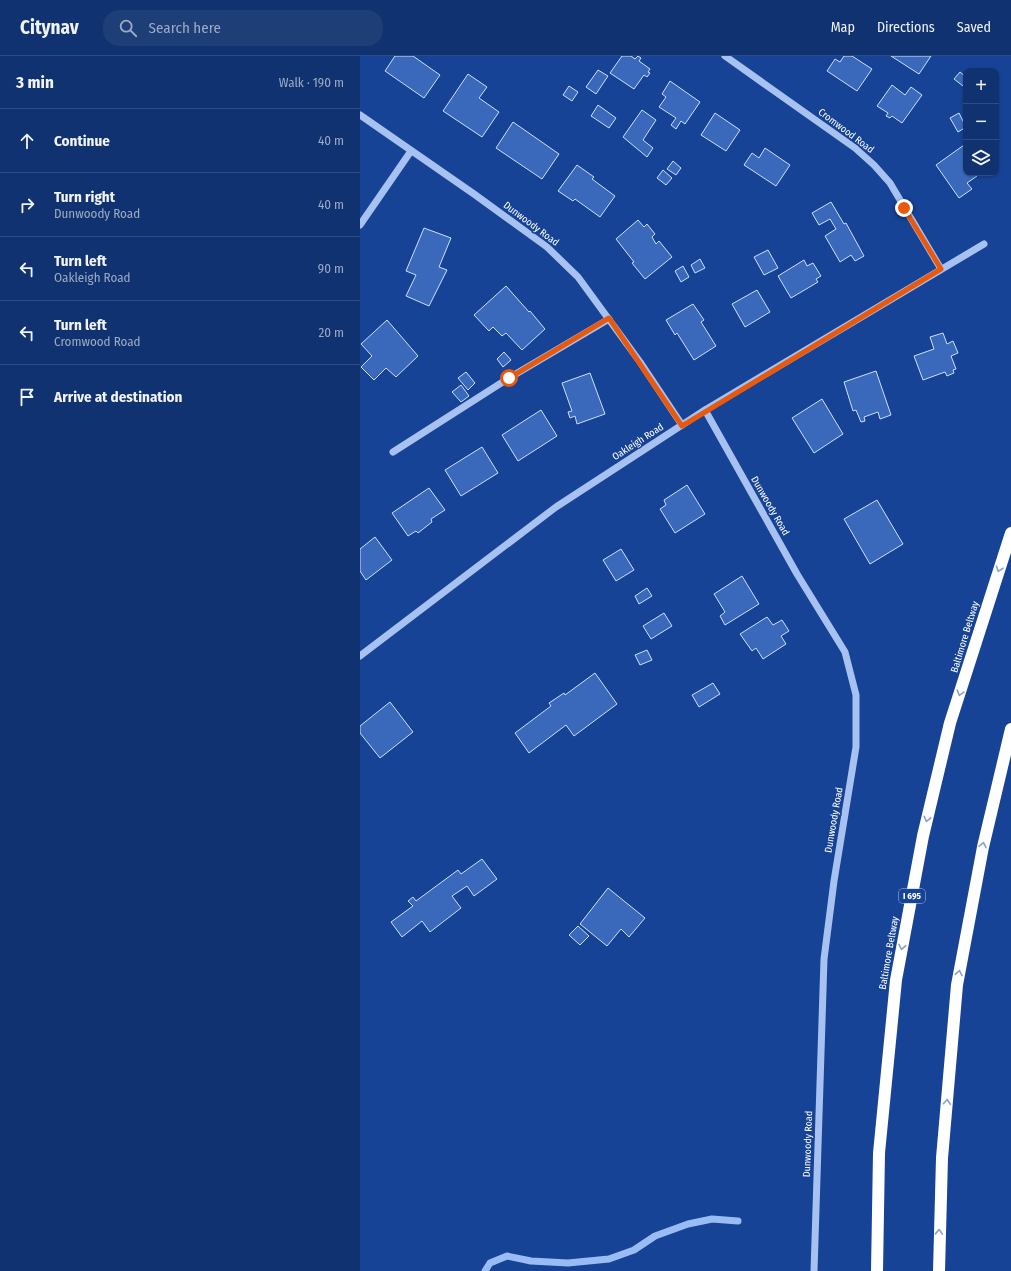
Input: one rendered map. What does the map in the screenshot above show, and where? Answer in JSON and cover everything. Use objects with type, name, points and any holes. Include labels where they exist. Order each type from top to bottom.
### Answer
[{"type":"highway","name":"Baltimore Beltway","points":[[877,1271],[878,1154],[896,980],[923,836],[950,724],[1011,532]]},
{"type":"highway","points":[[939,1271],[942,1158],[957,985],[983,847],[1011,729]]},
{"type":"street","name":"Cromwood Road","points":[[725,56],[855,148],[874,165],[890,183],[941,269]]},
{"type":"street","name":"Dunwoody Road","points":[[360,115],[548,247],[578,277],[609,318],[682,426]]},
{"type":"street","points":[[360,225],[411,151]]},
{"type":"street","name":"Oakleigh Road","points":[[360,656],[556,507],[706,410],[984,244]]},
{"type":"street","points":[[393,452],[509,378],[609,318]]},
{"type":"street","name":"Dunwoody Road","points":[[706,410],[797,574],[845,652],[856,695],[856,747],[834,881],[824,959],[814,1271]]},
{"type":"building","points":[[395,56],[413,56],[440,75],[424,98],[385,71]]},
{"type":"building","points":[[622,56],[631,56],[635,59],[638,56],[641,58],[639,61],[650,69],[648,72],[650,73],[647,77],[644,75],[634,89],[610,73]]},
{"type":"building","points":[[844,56],[852,56],[872,69],[857,91],[827,71],[835,59],[840,62]]},
{"type":"building","points":[[891,56],[931,56],[919,74]]},
{"type":"building","points":[[598,70],[608,76],[596,94],[586,87]]},
{"type":"building","points":[[960,72],[963,74],[963,86],[954,79]]},
{"type":"building","points":[[468,74],[487,87],[479,98],[499,112],[482,137],[443,111]]},
{"type":"building","points":[[670,81],[700,102],[685,124],[681,121],[676,129],[671,125],[676,118],[659,107],[666,97],[662,94]]},
{"type":"building","points":[[892,85],[905,95],[911,87],[922,95],[902,123],[892,116],[890,118],[886,116],[888,113],[877,106]]},
{"type":"building","points":[[569,86],[578,92],[572,101],[563,95]]},
{"type":"building","points":[[598,105],[616,118],[609,128],[591,116]]},
{"type":"building","points":[[642,110],[656,120],[643,140],[653,148],[647,157],[623,137]]},
{"type":"building","points":[[715,113],[740,130],[726,151],[701,135]]},
{"type":"building","points":[[959,113],[963,121],[963,129],[958,132],[950,118]]},
{"type":"building","points":[[513,122],[559,154],[542,179],[496,148]]},
{"type":"building","points":[[963,146],[963,176],[977,176],[967,183],[972,189],[959,198],[936,165]]},
{"type":"building","points":[[765,148],[790,165],[776,186],[744,165],[752,153],[759,158]]},
{"type":"building","points":[[673,161],[681,168],[676,175],[667,169]]},
{"type":"building","points":[[577,165],[594,177],[592,179],[615,196],[600,217],[575,199],[573,201],[558,191]]},
{"type":"building","points":[[663,170],[672,178],[666,185],[657,178]]},
{"type":"building","points":[[831,202],[844,224],[846,223],[864,256],[855,261],[851,255],[840,262],[825,236],[836,229],[830,219],[819,225],[812,213]]},
{"type":"building","points":[[638,220],[644,227],[647,224],[655,234],[652,237],[656,244],[659,241],[672,257],[645,279],[616,239]]},
{"type":"building","points":[[424,228],[451,238],[439,267],[447,270],[429,306],[406,296],[416,275],[406,271]]},
{"type":"building","points":[[768,250],[778,268],[764,275],[754,257]]},
{"type":"building","points":[[700,259],[705,268],[695,273],[691,265]]},
{"type":"building","points":[[804,260],[807,266],[813,263],[821,276],[816,279],[818,282],[791,298],[778,276]]},
{"type":"building","points":[[683,266],[689,277],[681,282],[675,271]]},
{"type":"building","points":[[506,286],[545,329],[522,350],[506,333],[502,336],[493,327],[489,331],[474,315]]},
{"type":"building","points":[[757,290],[770,312],[745,327],[732,304]]},
{"type":"building","points":[[693,304],[704,320],[701,322],[716,346],[694,360],[677,333],[675,335],[666,320]]},
{"type":"building","points":[[387,320],[418,356],[396,377],[386,368],[374,380],[361,367],[372,356],[361,344]]},
{"type":"building","points":[[943,333],[947,344],[953,341],[958,353],[951,356],[956,369],[953,370],[954,373],[947,376],[945,372],[923,380],[914,356],[934,349],[930,337]]},
{"type":"building","points":[[504,352],[511,360],[503,367],[497,359]]},
{"type":"building","points":[[876,371],[891,415],[880,419],[878,412],[864,417],[865,421],[861,422],[856,410],[853,411],[844,382]]},
{"type":"building","points":[[466,372],[475,383],[468,390],[458,378]]},
{"type":"building","points":[[590,373],[605,414],[577,424],[575,416],[570,418],[568,412],[572,411],[562,383]]},
{"type":"building","points":[[461,385],[469,396],[461,402],[452,392]]},
{"type":"building","points":[[822,399],[843,434],[814,453],[792,418]]},
{"type":"building","points":[[541,410],[557,436],[518,461],[502,435]]},
{"type":"building","points":[[482,447],[498,473],[461,496],[445,470]]},
{"type":"building","points":[[687,485],[705,514],[675,533],[660,509],[666,505],[664,500]]},
{"type":"building","points":[[429,488],[445,510],[431,519],[432,522],[418,533],[416,531],[408,536],[392,513]]},
{"type":"building","points":[[877,500],[903,544],[870,564],[844,519]]},
{"type":"building","points":[[375,537],[392,560],[366,580],[360,571],[360,549]]},
{"type":"building","points":[[621,549],[634,570],[616,581],[603,560]]},
{"type":"building","points":[[742,576],[759,604],[725,625],[720,616],[725,612],[714,594]]},
{"type":"building","points":[[647,588],[652,596],[639,604],[635,596]]},
{"type":"building","points":[[664,613],[672,626],[651,639],[643,626]]},
{"type":"building","points":[[767,617],[773,625],[782,620],[789,631],[781,636],[786,644],[763,659],[756,648],[752,651],[740,634]]},
{"type":"building","points":[[647,650],[652,660],[640,665],[635,655]]},
{"type":"building","points":[[595,673],[617,704],[574,736],[566,725],[529,753],[515,733],[551,706],[549,703],[564,693],[565,695]]},
{"type":"building","points":[[713,683],[720,694],[699,707],[692,695]]},
{"type":"building","points":[[390,702],[413,732],[380,758],[360,733],[360,726]]},
{"type":"building","points":[[482,859],[497,879],[474,896],[467,886],[452,896],[461,908],[430,932],[422,921],[402,937],[391,922],[413,906],[408,901],[413,897],[416,901],[458,870],[461,874]]},
{"type":"building","points":[[608,888],[645,918],[629,937],[621,929],[607,946],[580,924]]},
{"type":"building","points":[[578,926],[589,936],[580,945],[569,935]]},
{"type":"waterway","points":[[485,1271],[490,1263],[507,1256],[531,1261],[568,1263],[609,1259],[634,1250],[655,1236],[688,1224],[712,1219],[738,1221]]},
{"type":"route","points":[[509,378],[609,318],[682,426],[706,410],[941,269],[904,208]]}]
